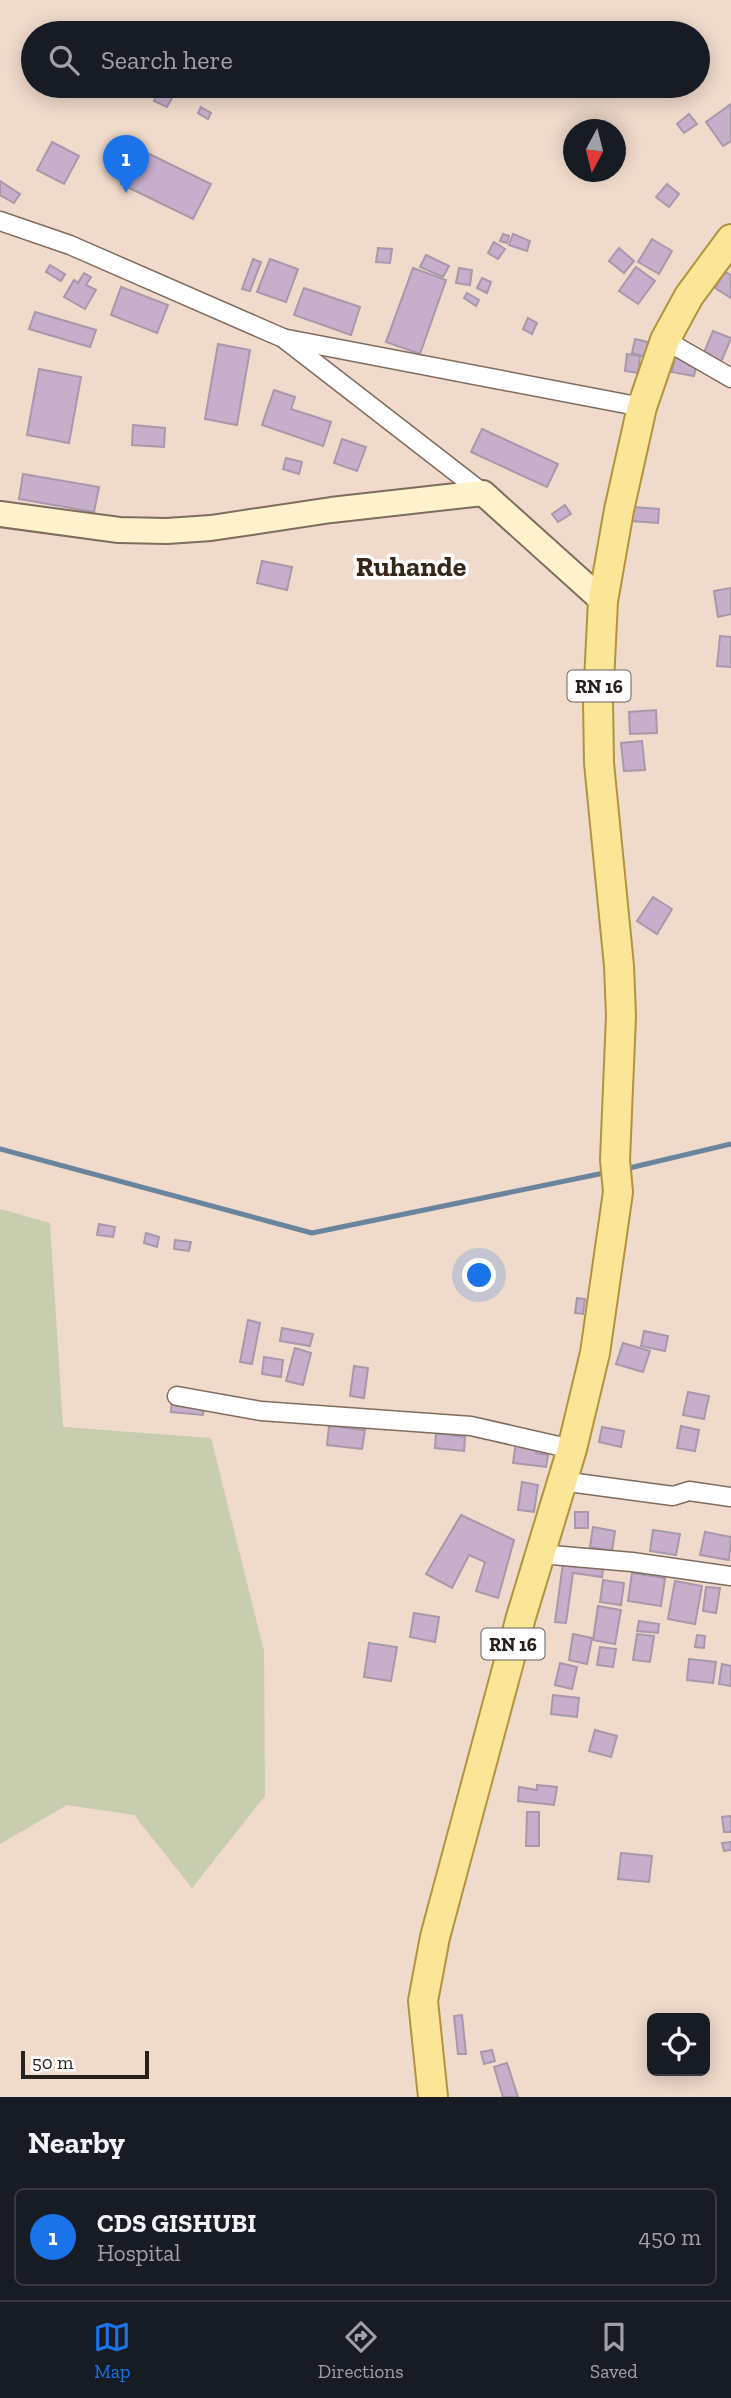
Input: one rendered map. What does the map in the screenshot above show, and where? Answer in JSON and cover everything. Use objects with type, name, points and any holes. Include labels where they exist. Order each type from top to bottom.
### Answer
[{"type":"main road","name":"RN 16","points":[[433,2097],[423,2001],[435,1937],[540,1554],[572,1449],[595,1353],[618,1192],[615,1160],[621,1016],[619,966],[599,762],[598,701],[603,601],[619,510],[642,407],[664,341],[689,296],[731,239]]},
{"type":"main road","points":[[0,514],[119,530],[167,531],[211,528],[331,510],[483,493],[603,601]]},
{"type":"street","points":[[0,222],[70,245],[284,338],[642,407]]},
{"type":"street","points":[[284,338],[483,493]]},
{"type":"street","points":[[664,341],[731,378]]},
{"type":"street","points":[[177,1396],[261,1411],[471,1426],[572,1449]]},
{"type":"street","points":[[561,1482],[673,1496],[689,1491],[731,1497]]},
{"type":"street","points":[[540,1554],[632,1562],[731,1576]]},
{"type":"green space","points":[[0,1209],[50,1223],[63,1427],[211,1438],[264,1651],[265,1796],[192,1888],[134,1815],[67,1805],[0,1844]]},
{"type":"building","points":[[155,98],[172,98],[167,107],[154,101]]},
{"type":"building","points":[[731,104],[731,141],[723,146],[706,122]]},
{"type":"building","points":[[201,107],[211,113],[208,119],[198,113]]},
{"type":"building","points":[[689,114],[697,124],[684,133],[677,124]]},
{"type":"building","points":[[52,142],[79,156],[64,184],[37,170]]},
{"type":"building","points":[[139,149],[211,184],[193,219],[121,184]]},
{"type":"building","points":[[0,181],[20,194],[14,203],[0,195]]},
{"type":"building","points":[[667,184],[679,194],[669,207],[656,197]]},
{"type":"building","points":[[503,234],[509,236],[507,243],[500,241]]},
{"type":"building","points":[[513,234],[530,241],[527,251],[509,245]]},
{"type":"building","points":[[652,239],[672,251],[659,274],[638,262]]},
{"type":"building","points":[[494,242],[505,249],[498,259],[488,253]]},
{"type":"building","points":[[378,248],[392,249],[390,263],[376,262]]},
{"type":"building","points":[[619,248],[634,261],[624,273],[609,261]]},
{"type":"building","points":[[426,255],[449,266],[443,277],[420,267]]},
{"type":"building","points":[[253,259],[261,262],[250,291],[242,289]]},
{"type":"building","points":[[270,259],[298,269],[286,302],[257,292]]},
{"type":"building","points":[[50,265],[65,274],[61,281],[46,272]]},
{"type":"building","points":[[636,267],[655,281],[638,304],[619,291]]},
{"type":"building","points":[[413,268],[446,280],[420,354],[386,342]]},
{"type":"building","points":[[459,268],[472,270],[470,285],[456,283]]},
{"type":"building","points":[[725,272],[731,275],[731,298],[715,288]]},
{"type":"building","points":[[84,273],[91,277],[86,285],[96,290],[85,309],[64,297],[74,280],[78,283]]},
{"type":"building","points":[[482,278],[491,282],[487,293],[477,288]]},
{"type":"building","points":[[121,287],[168,305],[157,333],[111,315]]},
{"type":"building","points":[[304,288],[360,307],[351,335],[294,315]]},
{"type":"building","points":[[467,293],[479,300],[476,306],[464,298]]},
{"type":"building","points":[[35,312],[96,330],[90,347],[29,329]]},
{"type":"building","points":[[528,318],[537,323],[532,334],[523,329]]},
{"type":"building","points":[[713,331],[731,338],[721,362],[703,355]]},
{"type":"building","points":[[635,339],[648,342],[645,357],[632,353]]},
{"type":"building","points":[[218,344],[250,350],[237,425],[205,419]]},
{"type":"building","points":[[627,354],[640,356],[638,373],[625,371]]},
{"type":"building","points":[[675,358],[697,363],[694,376],[672,372]]},
{"type":"building","points":[[39,369],[81,377],[69,443],[27,435]]},
{"type":"building","points":[[274,390],[295,397],[291,409],[331,422],[323,446],[262,425]]},
{"type":"building","points":[[133,425],[165,428],[164,447],[132,445]]},
{"type":"building","points":[[482,429],[558,464],[547,487],[471,452]]},
{"type":"building","points":[[342,439],[366,447],[357,471],[334,463]]},
{"type":"building","points":[[286,458],[302,462],[299,474],[283,469]]},
{"type":"building","points":[[23,474],[99,487],[94,512],[19,499]]},
{"type":"building","points":[[565,505],[571,514],[558,522],[552,514]]},
{"type":"building","points":[[633,507],[659,509],[658,523],[631,521]]},
{"type":"building","points":[[262,561],[292,567],[287,590],[257,583]]},
{"type":"building","points":[[731,588],[731,614],[718,617],[714,591]]},
{"type":"building","points":[[720,636],[731,637],[731,667],[717,666]]},
{"type":"building","points":[[656,710],[657,733],[630,734],[629,712]]},
{"type":"building","points":[[642,741],[645,770],[624,771],[621,743]]},
{"type":"building","points":[[653,897],[672,909],[657,934],[637,921]]},
{"type":"building","points":[[99,1224],[115,1227],[113,1237],[97,1235]]},
{"type":"building","points":[[146,1233],[159,1237],[157,1247],[144,1243]]},
{"type":"building","points":[[175,1240],[191,1242],[189,1251],[174,1249]]},
{"type":"building","points":[[577,1298],[585,1299],[583,1314],[575,1313]]},
{"type":"building","points":[[248,1320],[260,1323],[252,1364],[240,1362]]},
{"type":"building","points":[[282,1328],[313,1334],[310,1346],[280,1341]]},
{"type":"building","points":[[644,1331],[668,1336],[665,1351],[641,1346]]},
{"type":"building","points":[[623,1343],[650,1351],[643,1372],[616,1364]]},
{"type":"building","points":[[295,1348],[311,1353],[303,1385],[286,1381]]},
{"type":"building","points":[[264,1357],[283,1360],[281,1377],[262,1374]]},
{"type":"building","points":[[354,1366],[368,1368],[364,1398],[350,1396]]},
{"type":"building","points":[[688,1392],[709,1396],[704,1419],[683,1415]]},
{"type":"building","points":[[172,1401],[204,1404],[203,1415],[171,1412]]},
{"type":"building","points":[[329,1426],[365,1430],[362,1449],[327,1445]]},
{"type":"building","points":[[681,1426],[699,1430],[695,1451],[677,1448]]},
{"type":"building","points":[[602,1427],[624,1431],[621,1447],[599,1442]]},
{"type":"building","points":[[436,1433],[465,1437],[464,1451],[435,1448]]},
{"type":"building","points":[[516,1443],[537,1446],[536,1453],[548,1455],[546,1467],[513,1463]]},
{"type":"building","points":[[522,1482],[538,1485],[534,1512],[518,1510]]},
{"type":"building","points":[[575,1512],[588,1512],[588,1528],[575,1528]]},
{"type":"building","points":[[461,1515],[514,1540],[498,1598],[476,1591],[485,1562],[469,1555],[452,1588],[426,1574]]},
{"type":"building","points":[[593,1527],[615,1531],[612,1551],[590,1547]]},
{"type":"building","points":[[653,1530],[680,1534],[676,1555],[650,1551]]},
{"type":"building","points":[[705,1532],[731,1537],[729,1560],[700,1555]]},
{"type":"building","points":[[563,1563],[603,1569],[602,1577],[573,1573],[566,1623],[555,1622]]},
{"type":"building","points":[[632,1573],[665,1578],[661,1606],[628,1601]]},
{"type":"building","points":[[603,1580],[624,1583],[621,1605],[600,1602]]},
{"type":"building","points":[[675,1581],[702,1586],[695,1624],[668,1619]]},
{"type":"building","points":[[706,1587],[720,1588],[716,1613],[703,1611]]},
{"type":"building","points":[[598,1606],[621,1610],[615,1644],[593,1640]]},
{"type":"building","points":[[414,1613],[439,1617],[435,1642],[410,1637]]},
{"type":"building","points":[[639,1621],[659,1624],[658,1633],[637,1631]]},
{"type":"building","points":[[573,1634],[592,1638],[587,1664],[569,1660]]},
{"type":"building","points":[[637,1634],[654,1636],[650,1662],[633,1660]]},
{"type":"building","points":[[697,1635],[705,1636],[704,1648],[695,1647]]},
{"type":"building","points":[[369,1643],[397,1647],[391,1681],[364,1677]]},
{"type":"building","points":[[600,1647],[616,1649],[613,1667],[597,1665]]},
{"type":"building","points":[[689,1659],[716,1662],[713,1683],[687,1680]]},
{"type":"building","points":[[560,1663],[577,1667],[572,1689],[555,1685]]},
{"type":"building","points":[[722,1664],[731,1666],[731,1686],[719,1684]]},
{"type":"building","points":[[553,1695],[579,1698],[577,1717],[551,1714]]},
{"type":"building","points":[[595,1730],[617,1736],[611,1757],[589,1751]]},
{"type":"building","points":[[537,1785],[557,1787],[554,1805],[518,1801],[519,1787],[537,1790]]},
{"type":"building","points":[[527,1812],[539,1812],[539,1846],[526,1846]]},
{"type":"building","points":[[731,1816],[731,1832],[724,1832],[722,1817]]},
{"type":"building","points":[[731,1842],[731,1850],[724,1851],[722,1843]]},
{"type":"building","points":[[621,1853],[652,1856],[649,1882],[618,1879]]},
{"type":"building","points":[[462,2015],[466,2054],[458,2054],[454,2016]]},
{"type":"building","points":[[492,2050],[495,2061],[484,2064],[481,2052]]},
{"type":"building","points":[[507,2063],[518,2097],[503,2097],[494,2067]]},
{"type":"waterway","points":[[625,1169],[731,1144]]},
{"type":"waterway","points":[[0,1149],[312,1233],[609,1172]]},
{"type":"place","name":"CDS GISHUBI","points":[[126,193]]},
{"type":"district","name":"Ruhande","points":[[411,566]]}]
